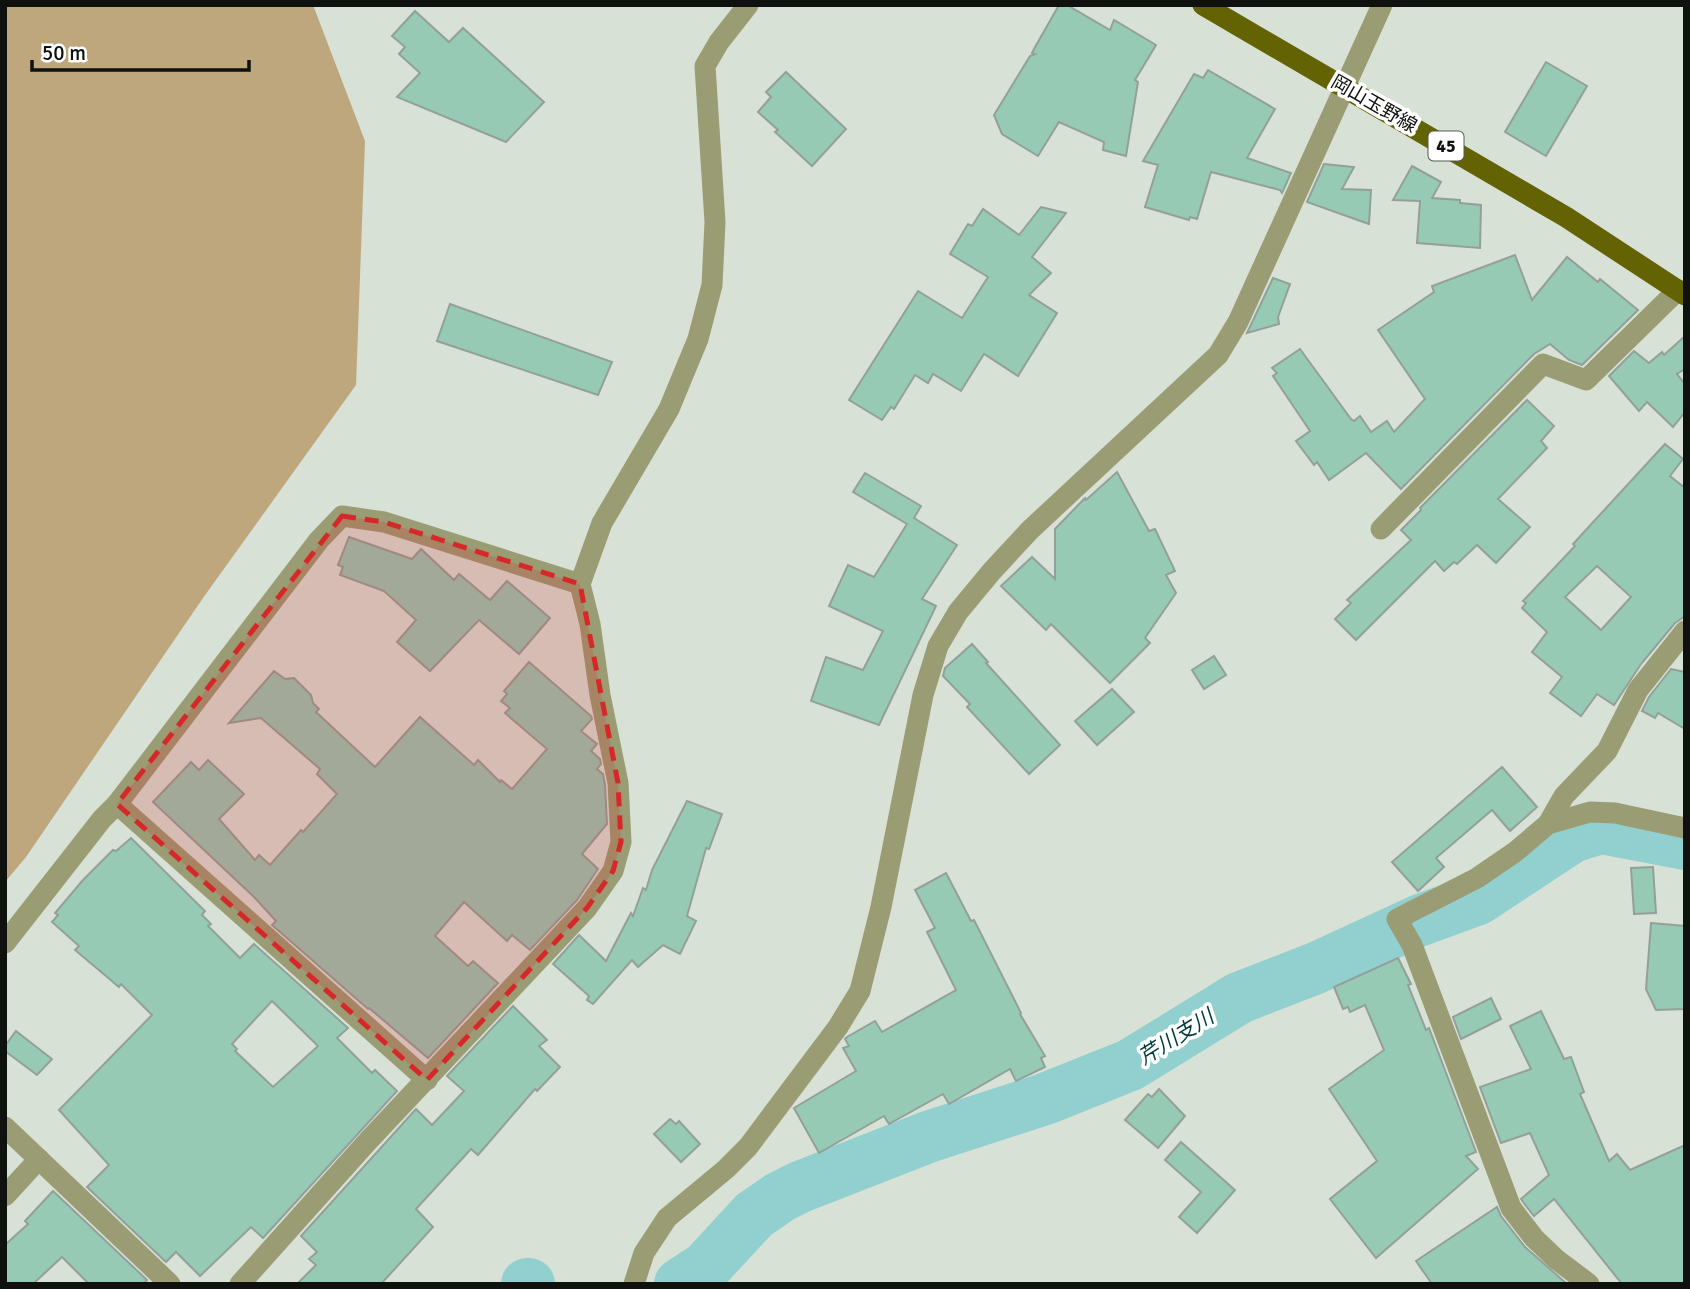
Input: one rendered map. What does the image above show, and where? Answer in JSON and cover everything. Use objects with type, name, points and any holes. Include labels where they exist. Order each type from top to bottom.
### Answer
[{"type":"main road","name":"岡山玉野線","points":[[1203,5],[1566,217],[1681,292]]},
{"type":"street","points":[[240,1284],[368,1141],[587,908],[613,871],[621,842],[618,783],[600,695],[590,624],[580,584],[602,523],[669,409],[698,339],[712,285],[715,222],[705,66],[719,42],[748,5]]},
{"type":"street","points":[[634,1284],[644,1252],[667,1218],[748,1147],[838,1027],[860,991],[881,907],[923,695],[938,646],[958,612],[992,570],[1030,530],[1218,355],[1238,322],[1382,5]]},
{"type":"street","points":[[1381,529],[1543,364],[1586,380],[1681,292]]},
{"type":"street","points":[[5,943],[102,819],[117,804],[319,540],[342,516],[384,522],[580,584]]},
{"type":"street","points":[[1589,1284],[1534,1238],[1511,1208],[1412,945],[1397,919],[1477,878],[1515,852],[1548,824],[1564,796],[1607,751],[1638,690],[1685,631]]},
{"type":"street","points":[[117,804],[427,1080]]},
{"type":"street","points":[[1548,824],[1590,812],[1615,813],[1685,828]]},
{"type":"street","points":[[5,1127],[170,1284]]},
{"type":"street","points":[[5,1196],[39,1159]]},
{"type":"highlighted area","points":[[342,516],[384,522],[580,584],[618,783],[621,842],[613,871],[587,908],[427,1080],[117,804]]},
{"type":"shaded area","points":[[5,5],[313,5],[365,141],[356,385],[203,598],[26,857],[5,882]]},
{"type":"building","points":[[1059,5],[1067,5],[1110,30],[1114,20],[1156,45],[1135,80],[1138,82],[1126,156],[1103,150],[1104,142],[1059,122],[1038,156],[1002,134],[994,115],[1030,56],[1035,54],[1032,53]]},
{"type":"building","points":[[415,11],[449,42],[463,28],[544,102],[506,142],[397,97],[420,73],[399,54],[405,47],[392,36]]},
{"type":"building","points":[[1546,62],[1587,86],[1546,156],[1505,132]]},
{"type":"building","points":[[1208,70],[1275,109],[1247,158],[1291,173],[1282,193],[1280,190],[1211,172],[1197,219],[1190,217],[1189,220],[1145,207],[1158,165],[1143,161],[1194,74],[1203,78]]},
{"type":"building","points":[[786,72],[846,129],[812,166],[775,132],[778,130],[758,112],[771,97],[766,92]]},
{"type":"building","points":[[1324,164],[1354,167],[1342,189],[1371,190],[1369,224],[1307,202]]},
{"type":"building","points":[[1412,166],[1441,182],[1432,198],[1481,205],[1480,248],[1417,243],[1420,201],[1393,200]]},
{"type":"building","points":[[1041,207],[1066,213],[1032,257],[1051,273],[1029,295],[1057,313],[1018,376],[984,354],[961,391],[933,374],[928,383],[915,375],[894,409],[891,407],[882,420],[849,400],[918,291],[962,318],[988,277],[950,254],[968,224],[972,226],[983,209],[1019,235]]},
{"type":"building","points":[[1515,255],[1532,300],[1567,257],[1598,282],[1600,279],[1638,310],[1582,365],[1569,360],[1550,344],[1534,354],[1401,489],[1366,453],[1329,480],[1317,462],[1314,465],[1296,441],[1310,431],[1273,376],[1277,373],[1272,368],[1300,349],[1351,419],[1354,421],[1360,416],[1371,432],[1387,421],[1394,432],[1425,399],[1378,330],[1434,292],[1432,286]]},
{"type":"building","points":[[1273,278],[1290,284],[1278,317],[1279,324],[1247,333]]},
{"type":"building","points":[[450,304],[612,362],[598,395],[437,341]]},
{"type":"building","points":[[1685,336],[1685,369],[1677,374],[1685,384],[1685,412],[1673,427],[1647,402],[1639,411],[1609,376],[1634,351],[1649,363],[1662,352],[1664,355]]},
{"type":"building","points":[[1527,400],[1554,426],[1541,441],[1547,448],[1498,499],[1530,527],[1496,563],[1477,545],[1457,564],[1454,562],[1444,571],[1435,561],[1356,640],[1335,619],[1351,603],[1347,600],[1411,540],[1401,530]]},
{"type":"building","points":[[1665,444],[1683,459],[1670,476],[1685,488],[1685,616],[1675,623],[1641,664],[1614,705],[1597,694],[1581,716],[1550,693],[1562,677],[1532,652],[1547,632],[1522,608],[1526,603],[1523,601],[1575,546],[1573,544]],"holes":[[[1597,566],[1631,597],[1601,630],[1565,597]]]},
{"type":"building","points":[[1117,472],[1149,531],[1155,529],[1175,571],[1166,575],[1176,593],[1145,638],[1150,643],[1110,683],[1051,624],[1046,630],[1001,586],[1032,557],[1055,579],[1055,529],[1085,498],[1086,500]]},
{"type":"building","points":[[865,473],[921,506],[914,518],[957,545],[922,599],[936,606],[879,725],[811,701],[826,657],[863,670],[883,631],[829,606],[848,565],[874,577],[907,524],[853,492]]},
{"type":"building","points":[[349,537],[412,559],[421,549],[454,580],[459,574],[490,600],[507,581],[550,618],[519,654],[479,620],[430,671],[397,642],[416,620],[384,591],[340,575],[343,567],[338,565]]},
{"type":"building","points":[[972,644],[1060,745],[1029,774],[967,707],[970,704],[943,676],[945,668]]},
{"type":"building","points":[[1214,656],[1226,675],[1204,689],[1192,670]]},
{"type":"building","points":[[529,662],[592,719],[581,731],[597,744],[591,751],[600,759],[601,764],[597,769],[603,774],[605,785],[607,824],[582,854],[598,869],[577,900],[530,950],[512,935],[507,941],[464,902],[435,936],[468,966],[473,961],[498,983],[428,1058],[272,925],[276,921],[254,897],[153,802],[191,762],[199,770],[208,760],[244,794],[219,819],[255,860],[259,855],[270,865],[301,830],[303,832],[337,794],[317,774],[320,769],[261,718],[229,723],[274,671],[285,679],[294,678],[311,695],[313,703],[319,709],[316,712],[375,767],[420,717],[474,765],[478,760],[500,782],[501,780],[512,789],[547,749],[505,713],[510,708],[501,701],[507,694],[504,691]]},
{"type":"building","points":[[1671,669],[1685,672],[1685,729],[1658,713],[1655,718],[1642,711],[1649,697]]},
{"type":"building","points":[[1112,689],[1134,712],[1097,745],[1075,721]]},
{"type":"building","points":[[1502,767],[1537,807],[1510,831],[1492,810],[1436,858],[1444,867],[1418,891],[1392,862]]},
{"type":"building","points":[[687,801],[722,814],[709,849],[706,848],[687,916],[696,921],[680,954],[663,945],[638,967],[632,960],[593,1004],[587,1000],[589,996],[553,964],[579,935],[606,961],[631,913],[633,916],[643,888],[646,890],[652,870]]},
{"type":"building","points":[[131,838],[205,911],[202,915],[211,924],[208,926],[240,958],[254,944],[348,1028],[337,1038],[372,1073],[375,1070],[397,1091],[263,1238],[251,1227],[200,1276],[176,1252],[166,1262],[87,1187],[109,1165],[59,1110],[152,1015],[121,984],[119,987],[75,950],[79,946],[52,922],[58,915],[55,913],[83,880],[113,850],[116,851]],"holes":[[[272,1001],[318,1046],[273,1087],[235,1051],[237,1049],[232,1044]]]},
{"type":"building","points":[[1653,867],[1656,913],[1634,914],[1631,868]]},
{"type":"building","points":[[946,873],[971,921],[974,920],[1020,1014],[1045,1056],[1041,1058],[1045,1067],[1016,1081],[1010,1069],[949,1104],[943,1094],[889,1124],[884,1116],[819,1153],[794,1108],[856,1071],[843,1048],[849,1046],[845,1039],[875,1021],[882,1032],[956,990],[927,932],[935,928],[915,890]]},
{"type":"building","points":[[1651,923],[1685,926],[1685,1009],[1656,1010],[1646,989]]},
{"type":"building","points":[[1398,958],[1411,984],[1408,985],[1426,1030],[1429,1028],[1476,1152],[1466,1156],[1478,1169],[1376,1258],[1330,1199],[1377,1161],[1329,1089],[1384,1050],[1365,1005],[1350,1012],[1348,1007],[1343,1009],[1334,987]]},
{"type":"building","points":[[1491,998],[1501,1019],[1461,1039],[1453,1017]]},
{"type":"building","points":[[513,1006],[547,1040],[539,1046],[560,1067],[537,1091],[535,1089],[478,1155],[471,1149],[416,1209],[433,1227],[381,1284],[297,1284],[316,1265],[309,1259],[317,1252],[301,1236],[416,1109],[432,1125],[464,1091],[447,1076]]},
{"type":"building","points":[[1541,1011],[1564,1059],[1571,1057],[1584,1092],[1580,1094],[1609,1161],[1617,1154],[1630,1170],[1685,1145],[1685,1284],[1622,1284],[1554,1199],[1534,1216],[1521,1199],[1549,1175],[1530,1133],[1501,1143],[1480,1087],[1531,1069],[1510,1026]]},
{"type":"building","points":[[16,1031],[52,1059],[37,1075],[5,1051],[5,1046]]},
{"type":"building","points":[[1159,1089],[1185,1116],[1158,1148],[1125,1120],[1148,1094],[1152,1097]]},
{"type":"building","points":[[670,1119],[676,1124],[679,1121],[700,1144],[681,1162],[654,1134]]},
{"type":"building","points":[[1181,1142],[1235,1190],[1197,1233],[1179,1217],[1201,1192],[1165,1160]]},
{"type":"building","points":[[53,1191],[147,1280],[143,1284],[89,1284],[62,1257],[33,1284],[5,1284],[5,1245],[28,1224],[25,1221]]},
{"type":"building","points":[[1497,1207],[1525,1247],[1567,1284],[1432,1284],[1416,1261]]},
{"type":"waterway","name":"芹川支川","points":[[680,1284],[706,1267],[754,1215],[780,1197],[928,1137],[1045,1099],[1130,1065],[1239,998],[1316,968],[1418,921],[1478,899],[1572,837],[1601,828],[1685,844]]}]
